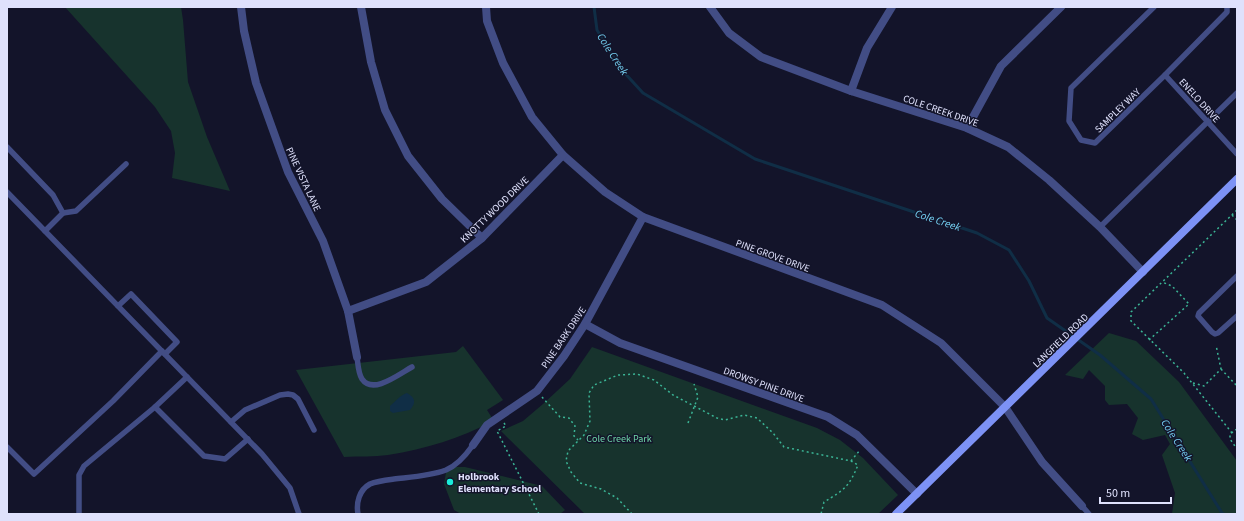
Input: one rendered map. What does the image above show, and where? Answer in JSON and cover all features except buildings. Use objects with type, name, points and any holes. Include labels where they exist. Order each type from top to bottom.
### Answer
[{"type":"street","name":"PINE VISTA LANE","points":[[241,7],[244,31],[256,83],[288,172],[323,241],[348,311],[357,357]]},
{"type":"street","points":[[361,7],[371,62],[385,110],[408,156],[442,199],[482,238]]},
{"type":"street","name":"PINE GROVE DRIVE","points":[[486,7],[487,20],[503,63],[532,117],[564,155],[605,192],[642,217],[882,305],[941,343],[1005,407],[1042,462],[1082,506]]},
{"type":"street","name":"COLE CREEK DRIVE","points":[[710,7],[729,33],[761,57],[851,91],[967,128],[1008,147],[1049,180],[1100,227],[1143,272]]},
{"type":"street","points":[[851,91],[867,48],[892,7]]},
{"type":"street","points":[[967,128],[1002,66],[1061,7]]},
{"type":"street","name":"KNOTTY WOOD DRIVE","points":[[348,311],[426,282],[482,238],[564,155]]},
{"type":"street","name":"LANGFIELD ROAD","points":[[896,514],[1237,179]]},
{"type":"street","name":"PINE BARK DRIVE","points":[[473,445],[487,425],[537,391],[564,356],[585,324],[642,217]]},
{"type":"street","name":"DROWSY PINE DRIVE","points":[[585,324],[620,343],[828,417],[857,435],[917,494]]},
{"type":"lane","name":"SAMPLEY WAY","points":[[1154,7],[1071,88],[1069,121],[1081,140],[1095,143],[1165,76],[1227,12],[1226,7]]},
{"type":"lane","name":"ENELO DRIVE","points":[[1165,76],[1237,154]]},
{"type":"lane","points":[[1100,227],[1237,93]]},
{"type":"lane","points":[[7,147],[53,195],[63,213]]},
{"type":"lane","points":[[45,231],[63,213],[76,211],[126,164]]},
{"type":"lane","points":[[7,192],[262,454],[290,488],[299,514]]},
{"type":"lane","points":[[1237,276],[1199,313],[1198,316],[1215,334],[1237,318]]},
{"type":"lane","points":[[7,447],[34,474],[163,353],[177,342],[131,294],[118,306]]},
{"type":"lane","points":[[357,357],[360,376],[372,386],[381,384],[412,367]]},
{"type":"lane","points":[[80,514],[79,475],[84,466],[155,407],[187,377]]},
{"type":"lane","points":[[231,422],[245,410],[280,395],[288,394],[294,395],[298,399],[314,430]]},
{"type":"lane","points":[[155,407],[204,456],[225,459],[248,439]]},
{"type":"lane","points":[[358,514],[358,499],[368,485],[378,481],[425,475],[446,470],[462,459],[473,445]]},
{"type":"lane","points":[[1082,506],[1089,514]]},
{"type":"path","points":[[1232,433],[1184,374],[1131,321],[1131,312],[1237,210]]},
{"type":"path","points":[[1232,215],[1237,220]]},
{"type":"path","points":[[1149,340],[1189,304],[1172,286],[1162,282]]},
{"type":"path","points":[[1216,345],[1221,369],[1237,386]]},
{"type":"path","points":[[1192,383],[1204,386],[1221,369]]},
{"type":"path","points":[[632,514],[617,498],[600,489],[580,483],[571,472],[566,461],[568,451],[584,435],[590,421],[589,393],[594,384],[618,375],[637,374],[654,380],[673,395],[717,418],[725,420],[744,415],[757,418],[784,447],[851,461],[858,465],[853,478],[847,486],[824,502],[821,514]]},
{"type":"path","points":[[688,423],[698,397],[694,384]]},
{"type":"path","points":[[537,391],[560,417],[569,418],[575,426],[574,436],[578,440]]},
{"type":"path","points":[[500,417],[506,426],[497,431],[539,514]]},
{"type":"path","points":[[1237,429],[1230,434],[1230,439],[1237,449]]},
{"type":"path","points":[[851,461],[866,443]]},
{"type":"green space","points":[[65,7],[181,7],[188,82],[207,137],[230,191],[172,178],[175,153],[171,131],[155,107]]},
{"type":"green space","points":[[1109,333],[1136,341],[1179,382],[1237,461],[1237,514],[1172,514],[1175,493],[1162,455],[1170,444],[1165,435],[1143,440],[1132,434],[1138,418],[1127,404],[1109,405],[1105,400],[1105,386],[1089,370],[1083,379],[1065,375]]},
{"type":"green space","points":[[463,346],[503,400],[487,410],[494,421],[468,433],[442,442],[416,450],[388,455],[344,457],[296,370],[456,352]]},
{"type":"green space","name":"Cole Creek Park","points":[[592,347],[817,428],[840,440],[863,458],[898,495],[878,514],[585,514],[501,431],[523,421],[543,404],[570,379]]},
{"type":"green space","points":[[447,467],[465,467],[542,486],[565,510],[560,514],[461,514],[454,510],[444,484]]},
{"type":"water","points":[[407,393],[414,401],[410,410],[393,413],[390,411],[390,406]]},
{"type":"waterway","name":"Cole Creek","points":[[594,7],[597,30],[621,69],[643,93],[755,159],[977,233],[1009,250],[1029,281],[1047,318],[1100,355],[1151,399],[1224,514]]},
{"type":"place","name":"Holbrook Elementary School","points":[[450,482]]}]
